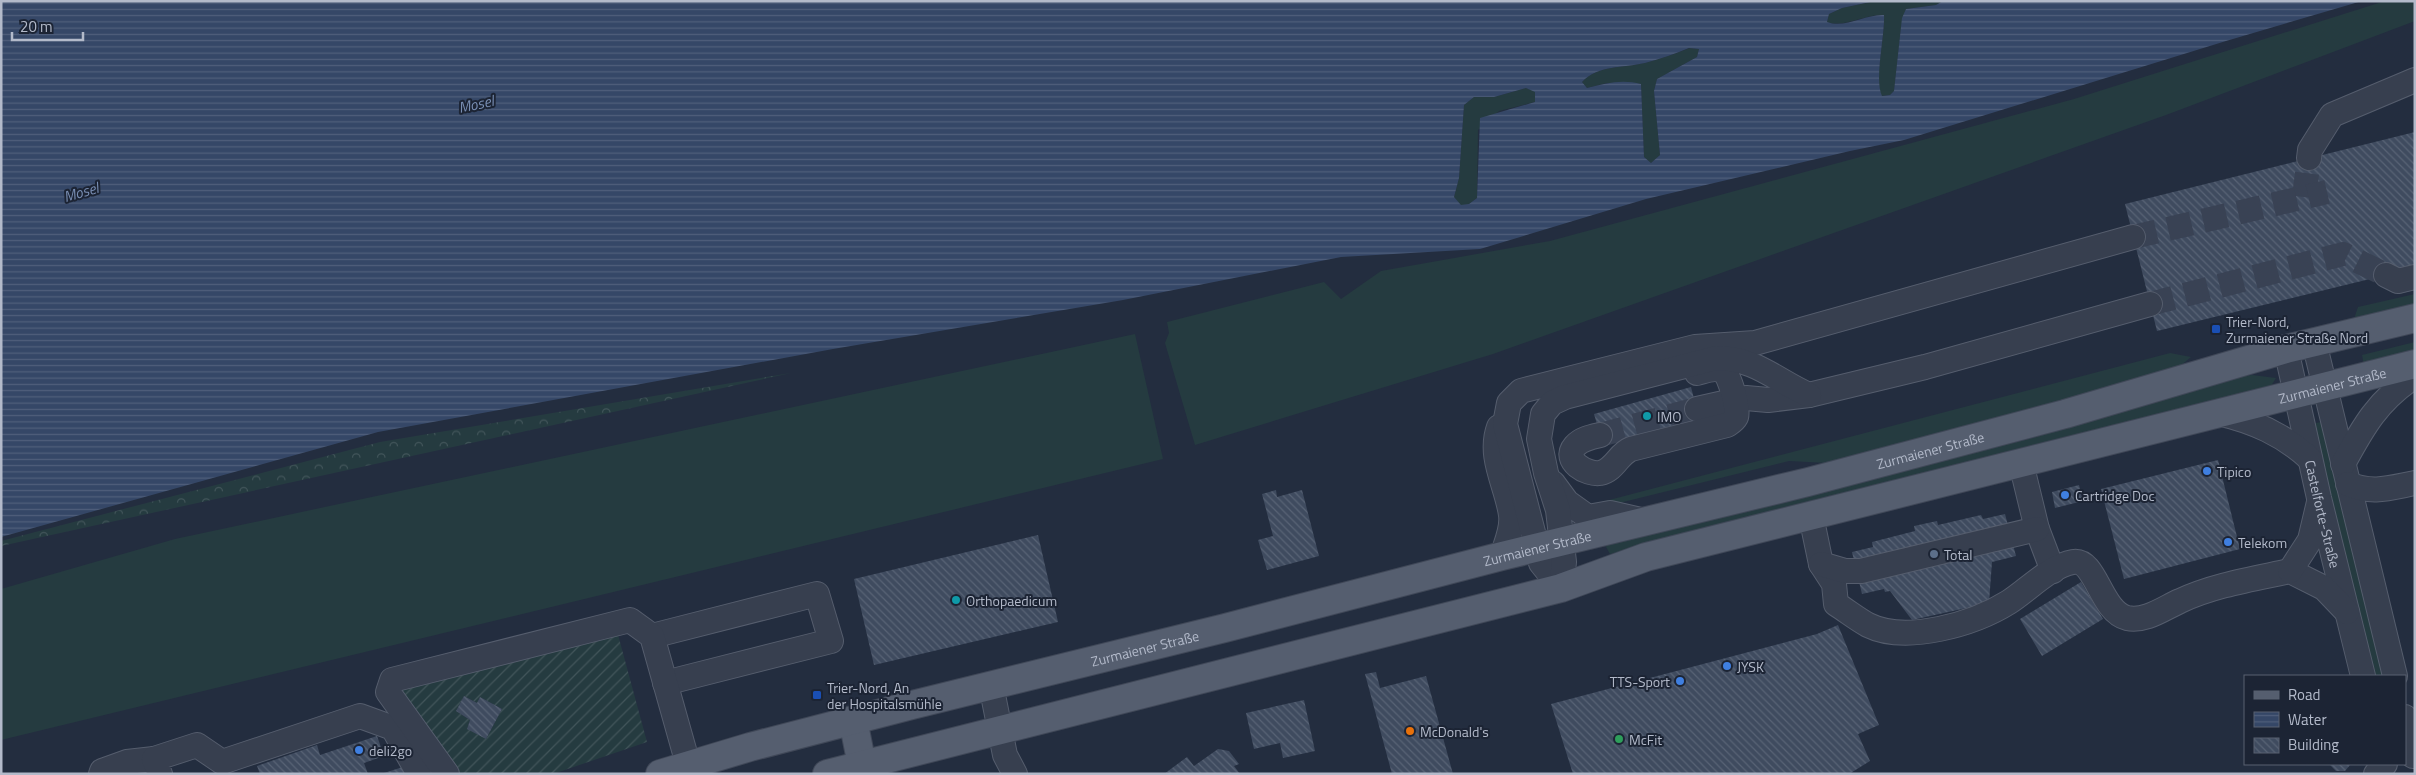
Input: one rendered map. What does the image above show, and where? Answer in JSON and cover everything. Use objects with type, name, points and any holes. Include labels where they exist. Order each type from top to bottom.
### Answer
[{"type":"main road","name":"Zurmaiener Straße","points":[[660,774],[688,764],[852,720],[1225,628],[1502,556],[1808,482],[2065,414],[2286,349],[2415,318]]},
{"type":"main road","name":"Zurmaiener Straße","points":[[827,774],[1561,588],[1646,557],[2297,392],[2415,364]]},
{"type":"main road","points":[[852,720],[862,765]]},
{"type":"street","points":[[2309,158],[2310,150],[2332,115],[2415,80]]},
{"type":"street","points":[[1502,556],[1511,530],[1512,515],[1497,462],[1498,430],[1509,403],[1515,395],[1530,388],[1695,346],[1755,343],[2133,237]]},
{"type":"street","points":[[2386,275],[2398,281],[2415,277]]},
{"type":"street","points":[[1697,409],[1746,398],[1768,400],[1809,395],[1925,367],[2150,304]]},
{"type":"street","points":[[2314,342],[2395,675]]},
{"type":"street","name":"Castelforte-Straße","points":[[2286,349],[2319,498],[2364,675]]},
{"type":"street","points":[[1550,545],[1558,510],[1546,473],[1539,439],[1543,414],[1556,401],[1716,358],[1739,359],[1753,364],[1809,395]]},
{"type":"street","points":[[1556,401],[1596,402],[1711,369],[1723,371],[1727,376],[1735,400],[1737,416],[1727,425],[1631,449],[1620,455],[1611,468],[1598,473],[1590,473],[1577,466],[1571,456],[1572,451],[1578,443],[1600,435]]},
{"type":"street","points":[[2346,474],[2374,410],[2390,394],[2415,376]]},
{"type":"street","points":[[2218,412],[2238,417],[2276,433],[2310,459]]},
{"type":"street","points":[[1504,417],[1550,545],[1564,562],[1561,588]]},
{"type":"street","points":[[2021,463],[2037,528],[2053,571]]},
{"type":"street","points":[[1546,473],[1567,502],[1588,517],[1610,513],[1645,521]]},
{"type":"street","points":[[2346,474],[2365,491],[2382,490],[2415,483]]},
{"type":"street","points":[[2290,571],[2310,540],[2319,498]]},
{"type":"street","points":[[1811,516],[1821,564],[1834,584],[1836,604],[1869,626],[1900,634],[1922,632],[1977,618],[2008,603],[2053,571],[2072,562],[2081,562],[2089,567],[2101,594],[2113,610],[2126,618],[2143,618],[2206,591],[2290,571],[2324,588],[2347,612]]},
{"type":"street","points":[[1821,564],[1845,571],[1861,571],[2037,528]]},
{"type":"street","points":[[652,636],[817,594],[831,641],[665,683]]},
{"type":"street","points":[[447,774],[388,692],[392,680],[630,620],[652,636],[688,764]]},
{"type":"street","points":[[991,685],[1005,755],[1015,774]]},
{"type":"street","points":[[101,774],[102,771],[127,762],[157,766],[197,745],[222,762],[360,716],[393,728],[419,774]]},
{"type":"street","points":[[2406,724],[2411,756]]},
{"type":"green space","points":[[1875,1],[1943,1],[1936,5],[1906,9],[1901,29],[1894,91],[1890,95],[1881,96],[1879,68],[1884,15],[1841,23],[1827,22],[1829,14],[1842,8]]},
{"type":"green space","points":[[2385,1],[2415,1],[2415,21],[2166,115],[1493,354],[1195,445],[1165,343],[1169,333],[1167,322],[1324,282],[1341,299],[1381,271],[1550,241],[2074,99]]},
{"type":"green space","points":[[1690,48],[1699,49],[1697,57],[1657,79],[1654,91],[1660,155],[1651,163],[1644,157],[1641,84],[1607,83],[1587,88],[1582,82],[1603,70],[1645,63]]},
{"type":"green space","points":[[1526,88],[1535,91],[1535,102],[1499,111],[1478,130],[1477,198],[1469,204],[1461,206],[1454,197],[1459,178],[1464,105],[1474,97],[1494,97]]},
{"type":"green space","points":[[2415,294],[2415,305],[2354,319],[2358,307]]},
{"type":"green space","points":[[1135,334],[1163,459],[1,740],[1,589],[175,539]]},
{"type":"green space","points":[[2415,342],[2415,354],[2364,366],[2362,355]]},
{"type":"green space","points":[[2170,353],[2191,357],[2179,367],[2143,380],[1827,463],[1789,461],[1599,508],[1590,505]]},
{"type":"green space","points":[[791,373],[1,546],[1,541],[380,442]]},
{"type":"green space","points":[[2252,375],[2276,378],[2271,386],[2219,402],[2069,436],[1610,554],[1605,545],[2032,438],[2233,378]]},
{"type":"green space","points":[[2321,422],[2384,675],[2374,675],[2312,424]]},
{"type":"green space","points":[[617,631],[647,742],[553,774],[456,774],[395,687]],"holes":[[[464,696],[477,703],[480,697],[502,709],[486,739],[468,725],[470,720],[456,711]]]},
{"type":"water","name":"Mosel","points":[[1,1],[1875,1],[1842,8],[1829,14],[1827,22],[1841,24],[1884,15],[1879,69],[1882,96],[1890,95],[1894,91],[1902,18],[1906,9],[1936,5],[1943,1],[2362,1],[1904,140],[1646,199],[1480,249],[1341,257],[1123,300],[833,349],[378,432],[1,537]],"holes":[[[1689,48],[1699,49],[1697,57],[1657,79],[1654,91],[1660,155],[1651,163],[1644,157],[1641,84],[1607,83],[1587,88],[1582,82],[1603,70],[1645,63]],[[1526,88],[1535,92],[1535,102],[1480,118],[1477,198],[1469,204],[1461,205],[1454,197],[1459,178],[1464,105],[1474,97],[1494,97]]]},
{"type":"building","points":[[2415,132],[2415,268],[2157,331],[2125,204]]},
{"type":"building","name":"IMO","points":[[1691,387],[1699,418],[1603,445],[1594,414]]},
{"type":"building","points":[[2218,460],[2240,549],[2124,579],[2101,489]]},
{"type":"building","points":[[2079,485],[2083,501],[2055,508],[2052,492]]},
{"type":"building","points":[[1276,490],[1277,497],[1302,490],[1319,556],[1267,570],[1258,540],[1273,536],[1262,494]]},
{"type":"building","name":"Total","points":[[2005,514],[2016,556],[1992,562],[1989,603],[1912,620],[1890,591],[1885,592],[1884,589],[1862,594],[1852,552],[1873,547],[1872,542],[1915,531],[1914,526],[1937,521],[1938,525],[1981,515],[1983,519]]},
{"type":"building","name":"Orthopaedicum","points":[[1038,535],[1058,622],[874,665],[854,579]]},
{"type":"building","points":[[2081,582],[2103,619],[2042,656],[2020,619]]},
{"type":"building","points":[[1838,625],[1879,725],[1858,734],[1870,761],[1849,774],[1573,774],[1551,704],[1817,634]]},
{"type":"building","name":"McDonald's","points":[[1376,672],[1380,688],[1426,676],[1453,774],[1392,774],[1365,674]]},
{"type":"building","points":[[464,696],[477,703],[480,697],[502,709],[486,739],[467,729],[470,720],[456,711]]},
{"type":"building","points":[[1304,700],[1315,751],[1283,758],[1280,743],[1254,749],[1246,713]]},
{"type":"building","name":"deli2go","points":[[377,736],[384,756],[364,763],[368,774],[260,774],[257,766],[317,745],[320,755]]},
{"type":"building","points":[[1218,749],[1229,751],[1239,764],[1234,766],[1240,774],[1164,774],[1187,757],[1194,766]]},
{"type":"building","points":[[2330,765],[2350,765],[2345,771],[2336,771]]},
{"type":"building","points":[[406,766],[409,774],[384,774],[384,773]]},
{"type":"tunnel","points":[[2304,197],[2309,158]]},
{"type":"tunnel","points":[[2133,237],[2327,192]]},
{"type":"tunnel","points":[[2150,304],[2343,254],[2386,275]]},
{"type":"tunnel","points":[[1600,435],[1697,409]]},
{"type":"place","name":"Trier-Nord, Zurmaiener Straße Nord","points":[[2216,329]]},
{"type":"place","name":"IMO","points":[[1647,416]]},
{"type":"place","name":"Tipico","points":[[2207,471]]},
{"type":"place","name":"Cartridge Doc","points":[[2065,495]]},
{"type":"place","name":"Telekom","points":[[2228,542]]},
{"type":"place","name":"Total","points":[[1934,554]]},
{"type":"place","name":"Orthopaedicum","points":[[956,600]]},
{"type":"place","name":"JYSK","points":[[1727,666]]},
{"type":"place","name":"TTS-Sport","points":[[1680,681]]},
{"type":"place","name":"Trier-Nord, An der Hospitalsmühle","points":[[817,695]]},
{"type":"place","name":"McDonald's","points":[[1410,731]]},
{"type":"place","name":"McFit","points":[[1619,739]]},
{"type":"place","name":"deli2go","points":[[359,750]]}]
